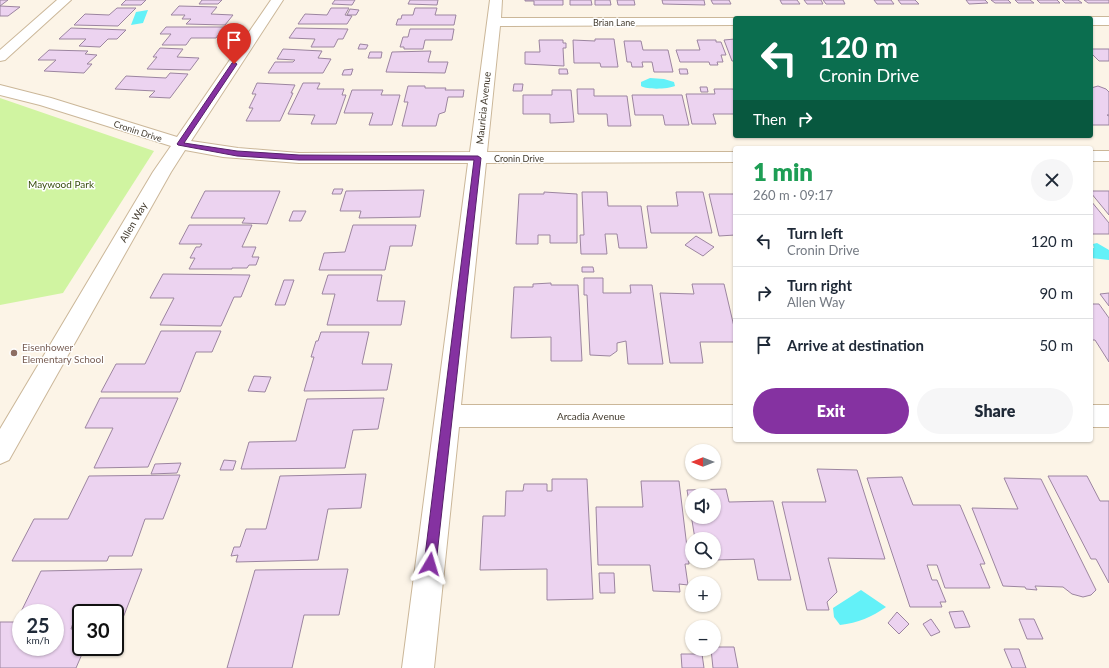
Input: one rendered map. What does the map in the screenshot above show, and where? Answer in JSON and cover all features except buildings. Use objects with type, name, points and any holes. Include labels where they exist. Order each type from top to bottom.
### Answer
[{"type":"street","points":[[0,58],[65,0]]},
{"type":"street","name":"Allen Way","points":[[0,452],[162,172],[277,0]]},
{"type":"street","name":"Mauricia Avenue","points":[[418,668],[496,0]]},
{"type":"street","points":[[1093,21],[1109,21]]},
{"type":"street","name":"Brian Lane","points":[[493,22],[733,22]]},
{"type":"street","name":"Cronin Drive","points":[[0,90],[35,98],[180,144],[237,154],[299,158],[733,157]]},
{"type":"street","points":[[1093,156],[1109,156]]},
{"type":"street","name":"Arcadia Avenue","points":[[448,416],[733,416]]},
{"type":"street","points":[[1093,416],[1109,416]]},
{"type":"green space","name":"Maywood Park","points":[[0,98],[154,151],[63,293],[0,305]]},
{"type":"water","points":[[148,10],[143,23],[131,25],[136,12]]},
{"type":"water","points":[[650,78],[664,79],[674,82],[675,86],[658,89],[641,86],[641,82]]},
{"type":"water","points":[[1097,243],[1109,250],[1109,260],[1093,258],[1093,244]]},
{"type":"water","points":[[861,590],[886,607],[864,619],[853,623],[840,625],[834,617],[833,608]]},
{"type":"place","name":"Eisenhower Elementary School","points":[[14,353]]},
{"type":"route","points":[[234,64],[180,144],[237,154],[299,158],[478,158],[430,564]]}]
